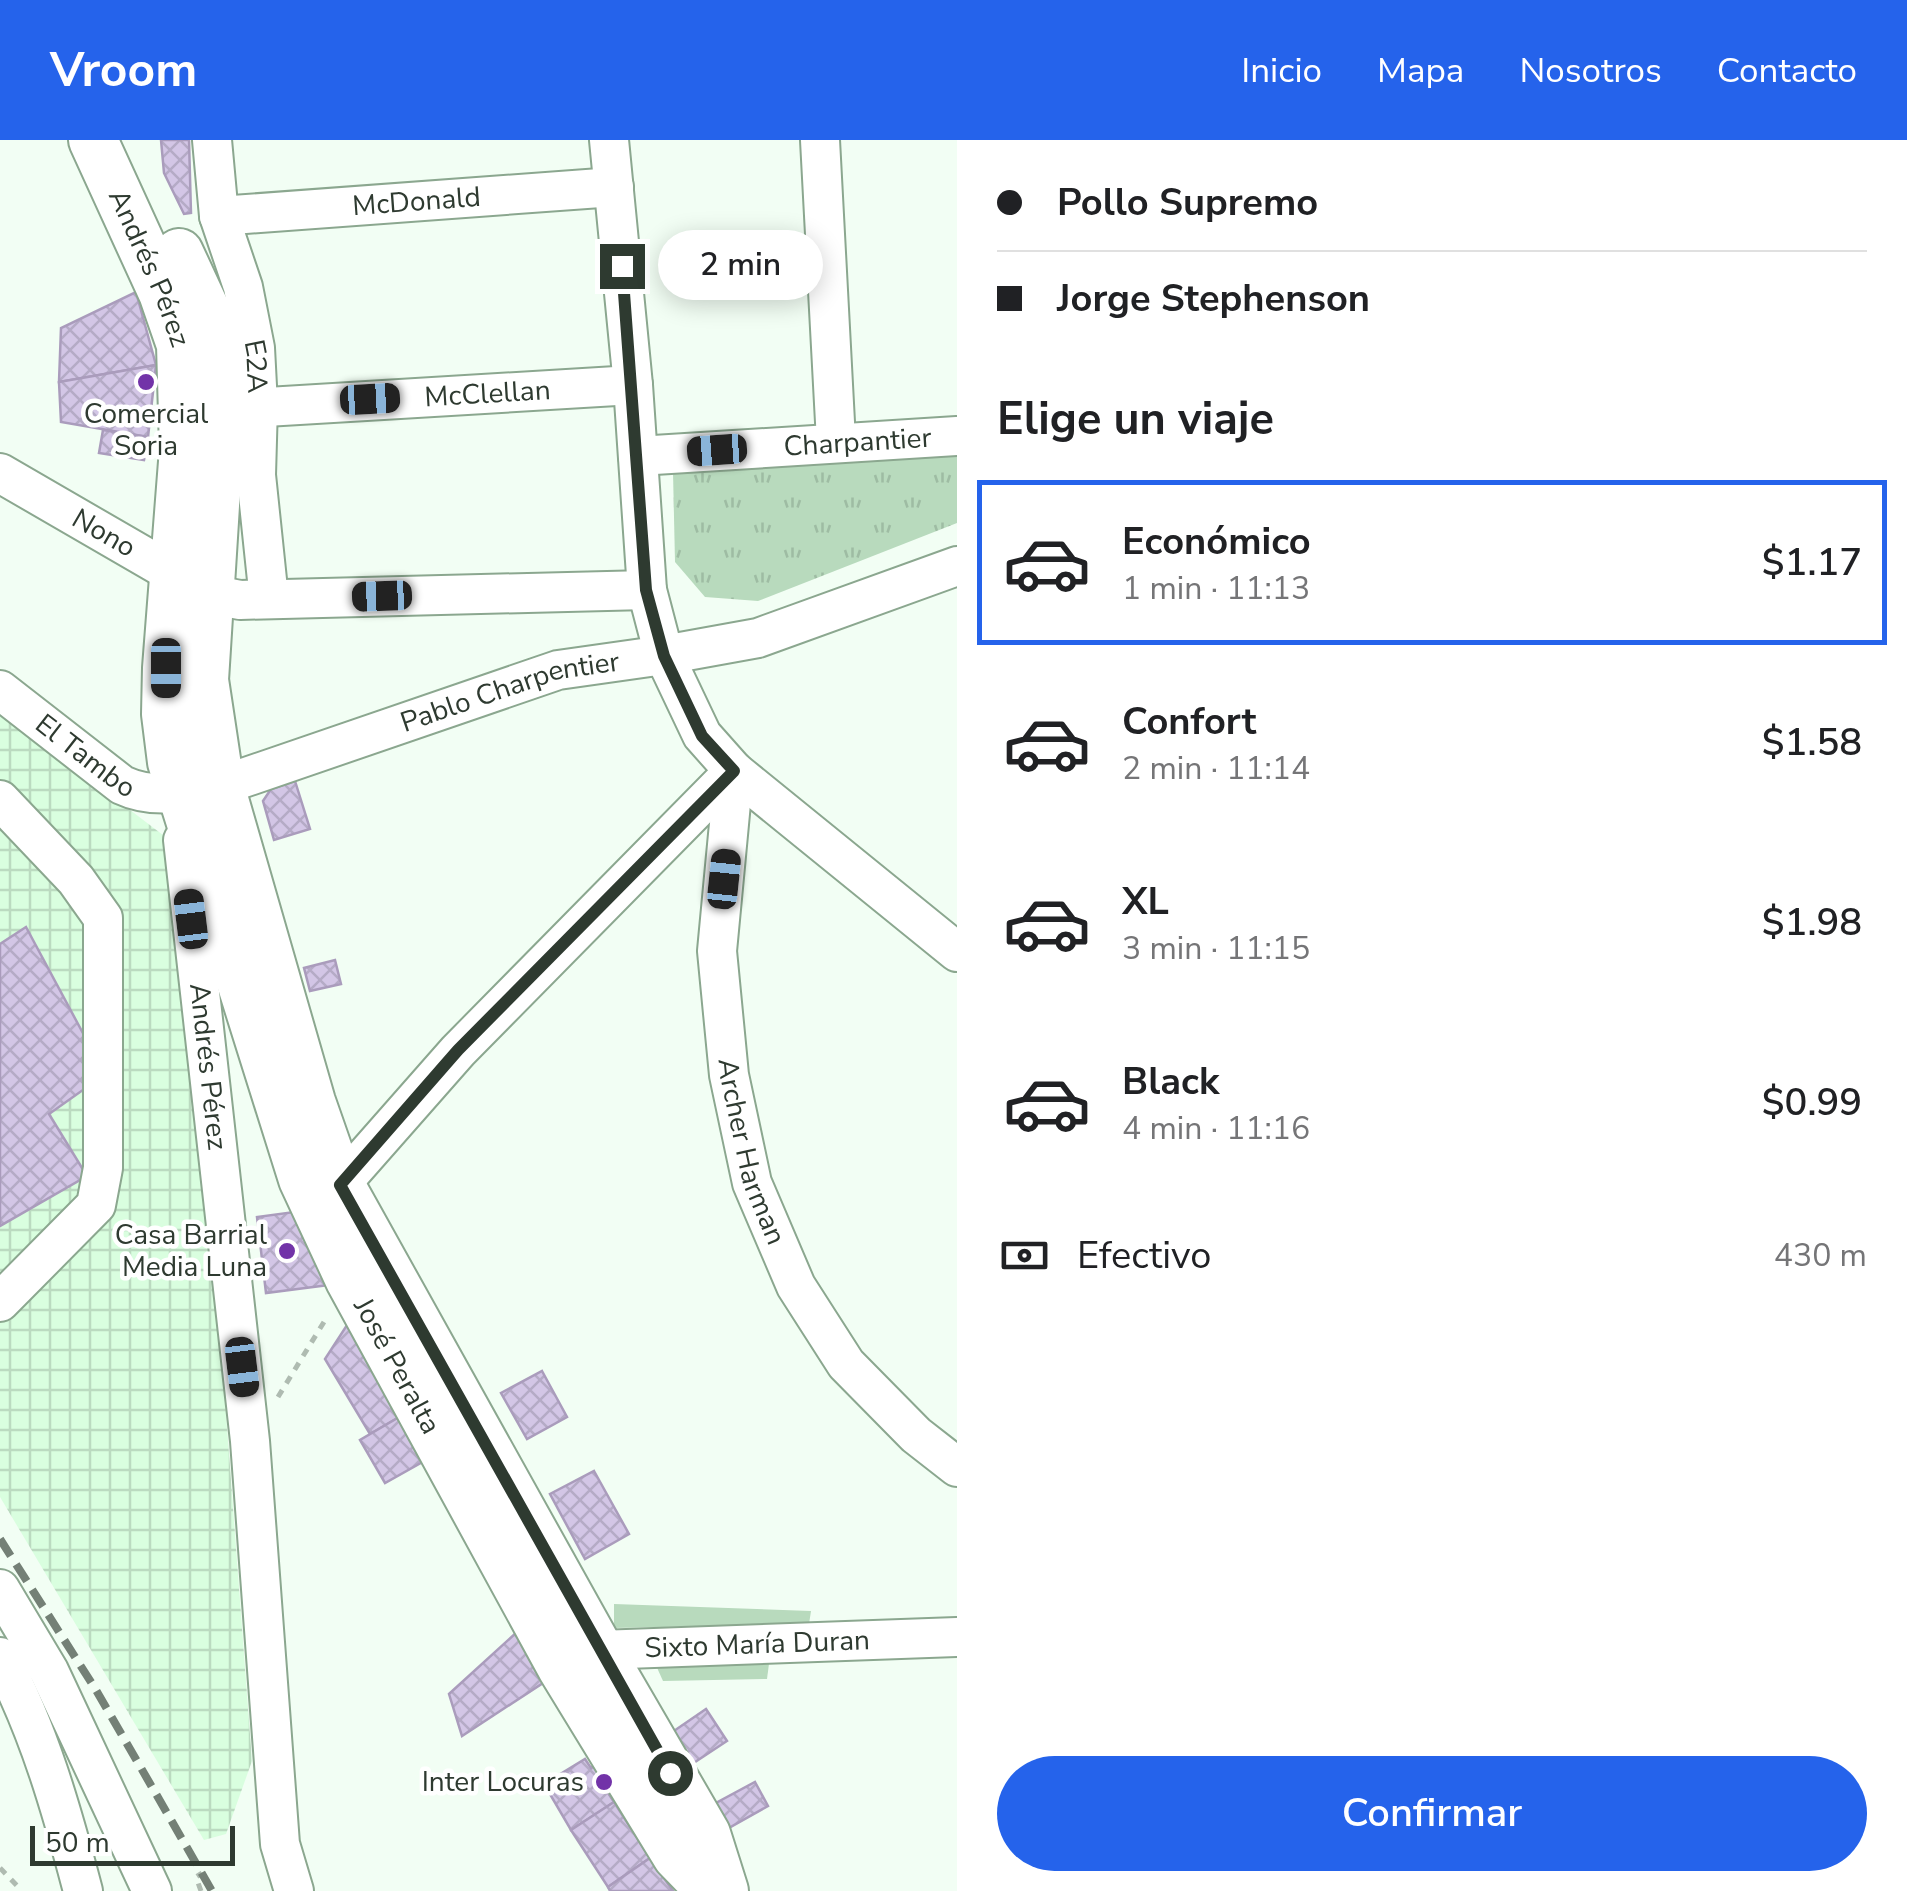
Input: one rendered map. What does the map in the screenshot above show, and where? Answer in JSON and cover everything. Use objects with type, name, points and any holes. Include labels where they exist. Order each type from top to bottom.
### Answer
[{"type":"main road","name":"Andrés Pérez","points":[[93,140],[163,293],[181,345],[190,583]]},
{"type":"main road","name":"Andrés Pérez","points":[[129,140],[212,324],[240,408],[190,583],[166,714],[172,762],[201,789]]},
{"type":"main road","name":"José Peralta","points":[[201,789],[288,1136],[332,1205],[581,1659],[677,1856],[711,1891]]},
{"type":"main road","name":"José Peralta","points":[[332,1205],[350,1280],[581,1659],[706,1834],[724,1891]]},
{"type":"street","name":"E2A","points":[[212,140],[219,216],[244,287],[254,348],[240,408],[256,475],[268,599]]},
{"type":"street","points":[[609,140],[633,384],[646,590],[664,656],[702,736],[734,771],[957,952]]},
{"type":"street","points":[[820,140],[836,442]]},
{"type":"street","name":"McDonald","points":[[219,216],[614,187]]},
{"type":"street","name":"McClellan","points":[[240,408],[633,384]]},
{"type":"street","name":"Charpantier","points":[[638,456],[957,436]]},
{"type":"street","name":"Nono","points":[[0,473],[190,583]]},
{"type":"street","name":"Pablo Charpentier","points":[[201,789],[558,670],[758,638],[957,566]]},
{"type":"street","points":[[190,583],[240,600],[646,590]]},
{"type":"street","name":"El Tambo","points":[[0,690],[139,793],[201,789]]},
{"type":"street","points":[[332,1205],[458,1050],[734,771]]},
{"type":"street","name":"Archer Harman","points":[[734,771],[717,951],[729,1076],[752,1183],[796,1286],[846,1364],[916,1435],[957,1467]]},
{"type":"street","name":"Andrés Pérez","points":[[201,789],[186,882],[250,1441],[280,1844],[294,1891]]},
{"type":"street","points":[[0,1302],[96,1205],[103,1168],[103,918],[76,880],[8,822]]},
{"type":"street","points":[[0,1589],[50,1670],[152,1891]]},
{"type":"street","name":"Sixto María Duran","points":[[581,1659],[957,1638]]},
{"type":"street","points":[[0,1657],[21,1697],[83,1891]]},
{"type":"path","points":[[250,1441],[350,1280]]},
{"type":"path","points":[[0,1868],[22,1891]]},
{"type":"path","points":[[201,1891],[196,1877],[202,1873]]},
{"type":"shaded area","points":[[0,711],[184,851],[252,1761],[226,1834],[204,1840],[0,1497]]},
{"type":"green space","points":[[957,455],[957,523],[758,601],[705,597],[675,562],[673,472]]},
{"type":"green space","points":[[614,1604],[811,1611],[809,1624],[614,1628]]},
{"type":"green space","points":[[770,1656],[767,1679],[663,1681],[654,1661]]},
{"type":"building","points":[[161,140],[189,140],[191,213],[184,214],[164,173]]},
{"type":"building","points":[[136,292],[156,365],[59,382],[61,328]]},
{"type":"building","points":[[156,365],[148,437],[61,422],[59,382]]},
{"type":"building","points":[[103,430],[148,437],[144,460],[99,453]]},
{"type":"building","points":[[295,781],[310,829],[274,840],[263,801],[271,789]]},
{"type":"building","points":[[26,927],[85,1037],[90,1085],[49,1114],[87,1176],[0,1226],[0,944]]},
{"type":"building","points":[[335,960],[341,984],[310,991],[304,968]]},
{"type":"building","name":"Casa Barrial Media Luna","points":[[294,1212],[329,1285],[266,1293],[257,1217]]},
{"type":"building","points":[[347,1325],[401,1416],[370,1434],[325,1359]]},
{"type":"building","points":[[542,1371],[567,1417],[527,1439],[501,1393]]},
{"type":"building","points":[[401,1416],[426,1460],[385,1483],[360,1440]]},
{"type":"building","points":[[594,1471],[629,1534],[585,1559],[550,1494]]},
{"type":"building","points":[[517,1632],[546,1681],[462,1736],[449,1694]]},
{"type":"building","points":[[706,1709],[727,1741],[689,1766],[668,1735]]},
{"type":"building","points":[[585,1759],[591,1768],[597,1764],[613,1790],[608,1793],[614,1802],[571,1830],[544,1784]]},
{"type":"building","points":[[755,1782],[768,1806],[727,1829],[714,1804]]},
{"type":"building","points":[[614,1802],[650,1858],[608,1887],[571,1830]]},
{"type":"building","points":[[650,1858],[673,1891],[610,1891],[608,1887]]},
{"type":"railway","points":[[0,1539],[96,1690],[212,1891]]},
{"type":"place","name":"Comercial Soria","points":[[146,382]]},
{"type":"place","name":"Casa Barrial Media Luna","points":[[287,1251]]},
{"type":"place","name":"Inter Locuras","points":[[604,1782]]},
{"type":"route","points":[[622,266],[646,590],[664,656],[702,736],[734,771],[458,1050],[340,1185],[670,1773]]}]
